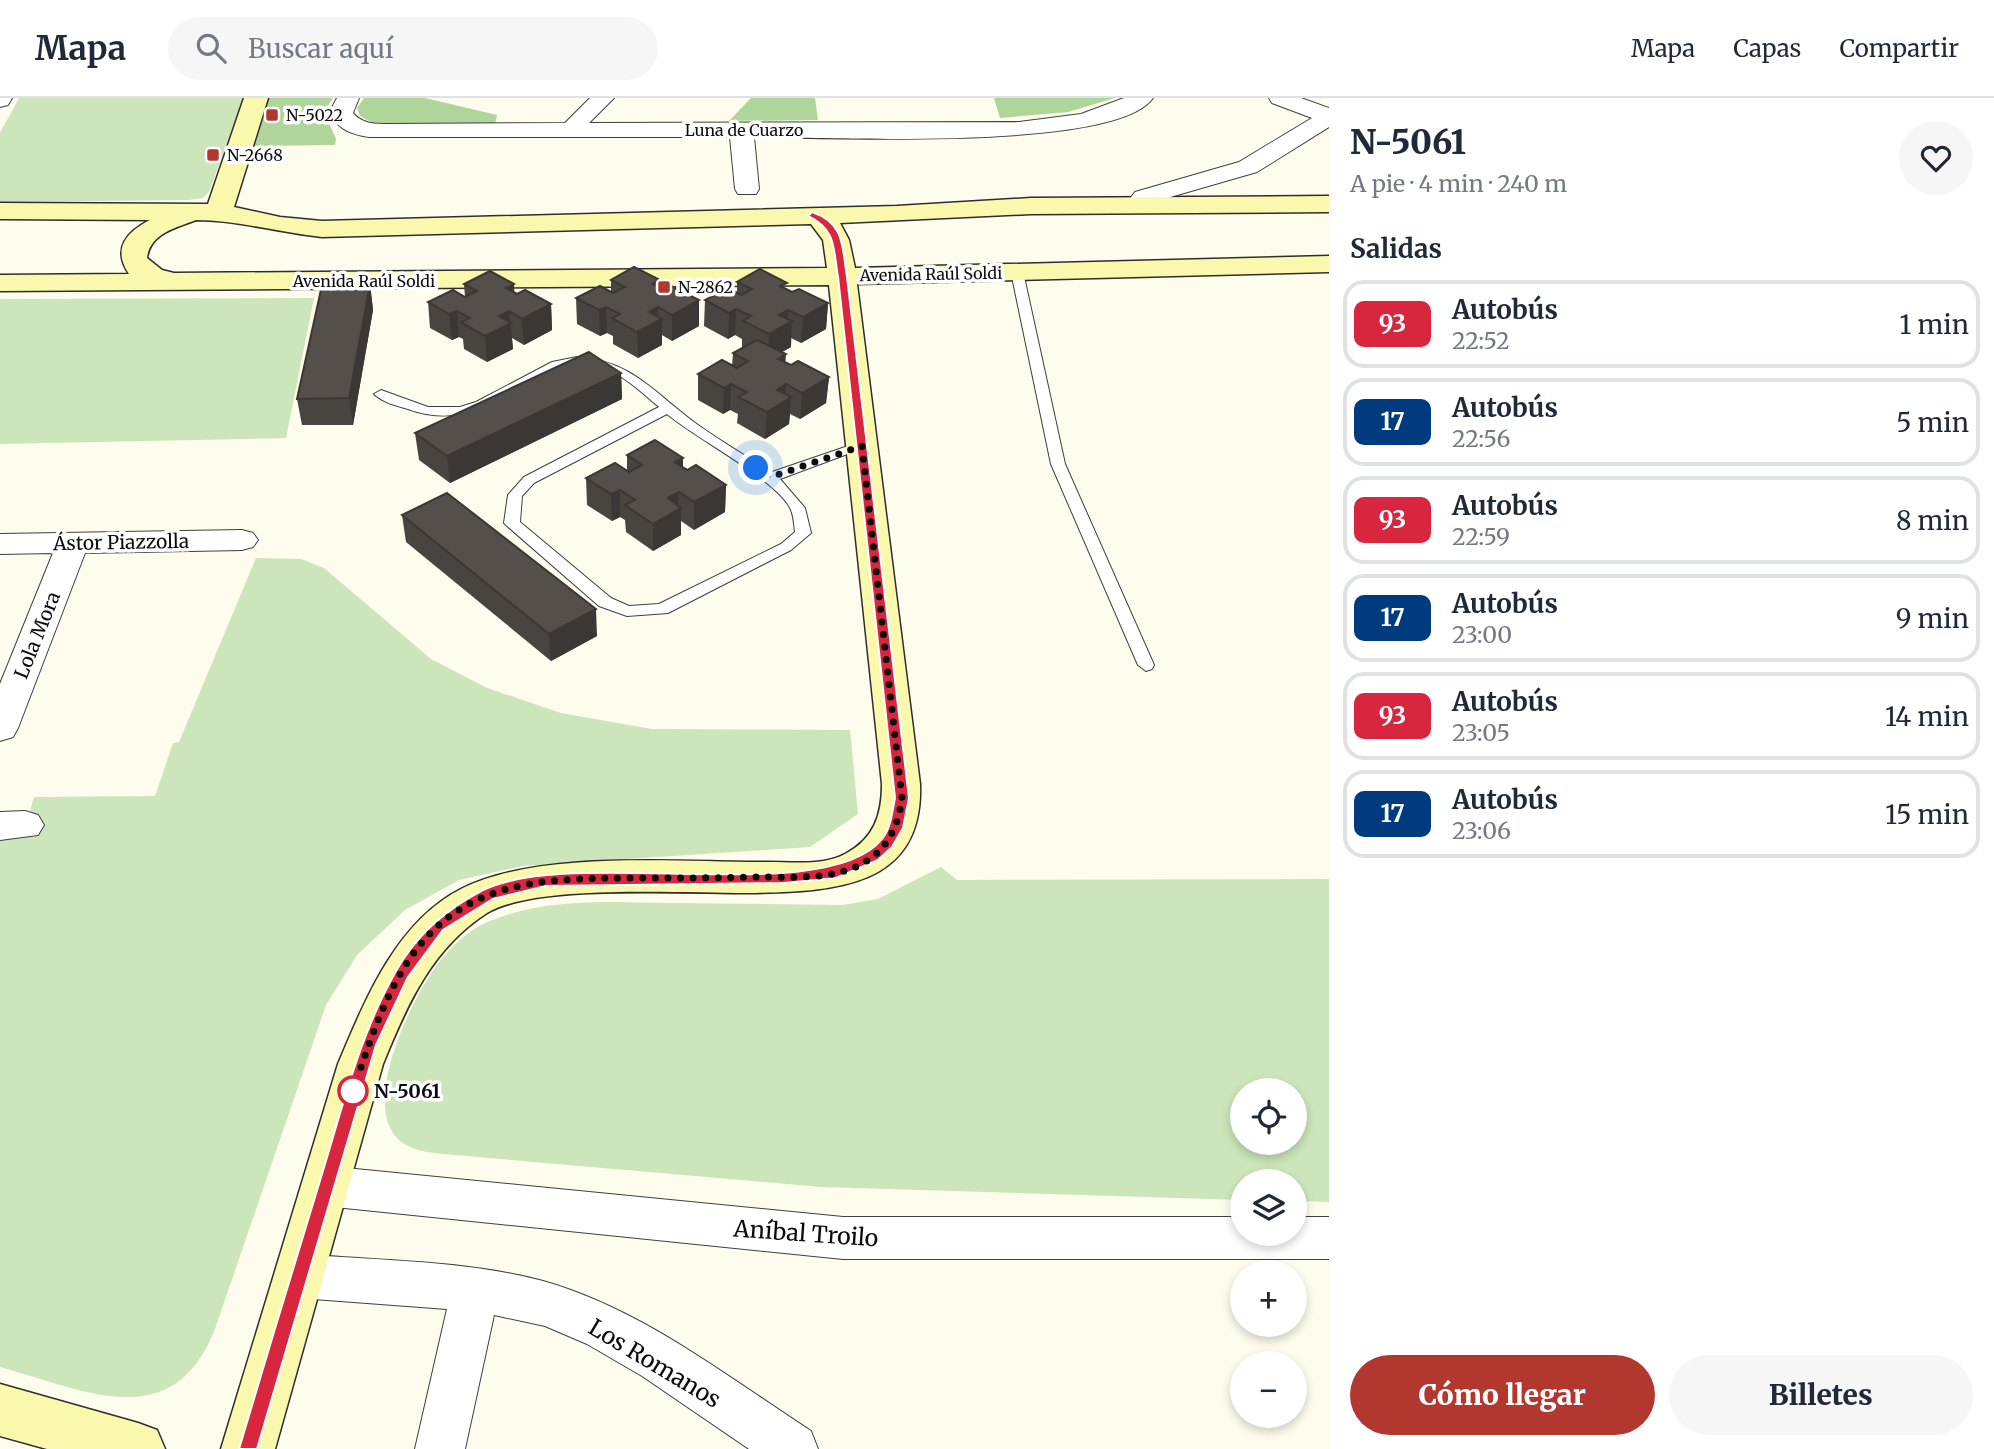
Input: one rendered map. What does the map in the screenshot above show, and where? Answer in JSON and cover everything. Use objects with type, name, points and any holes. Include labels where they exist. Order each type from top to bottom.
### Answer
[{"type":"main road","points":[[214,212],[225,190],[256,98]]},
{"type":"main road","name":"Avenida Raúl Soldi","points":[[0,211],[214,212],[257,221],[321,229],[812,214],[1329,204]]},
{"type":"main road","name":"Avenida Raúl Soldi","points":[[214,212],[163,222],[145,232],[134,243],[132,256],[138,267],[152,276],[186,282],[231,276],[267,255],[271,234],[257,221]]},
{"type":"main road","points":[[248,1449],[358,1075],[390,996],[425,940],[438,926],[470,903],[507,887],[546,880],[784,877],[836,873],[857,866],[887,843],[896,828],[902,798],[842,277],[835,231],[812,214]]},
{"type":"main road","name":"Avenida Raúl Soldi","points":[[0,283],[842,277],[1329,264]]},
{"type":"main road","points":[[0,1410],[138,1449]]},
{"type":"street","points":[[572,131],[578,121],[603,98]]},
{"type":"street","name":"Luna de Cuarzo","points":[[345,108],[357,127],[377,131],[1030,128],[1100,116],[1142,98]]},
{"type":"street","points":[[1280,98],[1329,117]]},
{"type":"street","points":[[1137,206],[1144,197],[1248,167],[1329,117]]},
{"type":"street","points":[[741,130],[747,189]]},
{"type":"street","name":"Ástor Piazzolla","points":[[0,544],[242,540]]},
{"type":"street","name":"Lola Mora","points":[[0,728],[73,542]]},
{"type":"street","name":"Aníbal Troilo","points":[[325,1186],[843,1238],[1316,1241]]},
{"type":"street","name":"Los Romanos","points":[[300,1276],[475,1292],[525,1300],[573,1314],[627,1340],[793,1449]]},
{"type":"street","points":[[440,1449],[475,1292]]},
{"type":"lane","points":[[1017,272],[1058,464],[1146,665]]},
{"type":"lane","points":[[381,394],[444,414],[487,401],[552,367],[578,360],[597,362],[629,374],[702,435],[771,477],[798,508],[803,533],[786,547],[662,609],[626,611],[605,602],[512,523],[515,495],[529,480],[668,408]]},
{"type":"lane","points":[[771,477],[862,446]]},
{"type":"green space","points":[[19,98],[243,98],[210,190],[203,198],[0,202],[0,133]]},
{"type":"green space","points":[[269,98],[333,98],[324,112],[336,139],[335,145],[252,146]]},
{"type":"green space","points":[[364,98],[425,98],[497,115],[495,125],[397,125],[371,122],[360,116],[357,108]]},
{"type":"green space","points":[[751,98],[815,98],[818,120],[729,121]]},
{"type":"green space","points":[[994,98],[1115,98],[1068,112],[1000,118]]},
{"type":"green space","points":[[314,298],[286,438],[0,444],[0,299]]},
{"type":"green space","points":[[256,558],[301,559],[324,568],[431,659],[487,688],[561,713],[652,729],[850,730],[858,814],[810,847],[523,866],[459,880],[405,910],[357,955],[326,1005],[215,1329],[197,1363],[175,1384],[150,1395],[123,1397],[94,1394],[0,1367],[0,840],[9,839],[21,832],[34,797],[155,796],[173,743],[179,742]]},
{"type":"green space","points":[[941,867],[957,880],[1329,879],[1329,1202],[1307,1201],[1307,1169],[1230,1169],[1230,1200],[821,1187],[433,1153],[419,1150],[399,1140],[388,1123],[385,1100],[388,1074],[407,1019],[419,993],[444,956],[477,927],[512,913],[558,904],[628,902],[843,905],[878,899]]},
{"type":"building","points":[[634,267],[660,280],[653,284],[664,290],[671,286],[699,300],[672,315],[658,307],[649,312],[662,319],[637,332],[612,318],[620,314],[606,307],[599,310],[576,298],[600,286],[613,293],[625,287],[611,280]]},
{"type":"building","points":[[760,269],[787,283],[780,286],[792,292],[799,289],[828,303],[803,317],[788,310],[779,315],[792,321],[769,334],[743,321],[751,316],[736,309],[729,313],[705,300],[728,288],[741,295],[752,289],[737,282]]},
{"type":"building","points":[[490,271],[514,284],[506,288],[517,294],[525,290],[551,304],[522,319],[509,311],[499,316],[511,323],[485,336],[461,322],[470,318],[457,311],[449,314],[428,302],[453,290],[465,297],[477,291],[464,284]]},
{"type":"building","points":[[370,284],[349,398],[297,399],[322,285]]},
{"type":"building","points":[[757,340],[786,354],[778,359],[791,365],[798,361],[829,377],[802,393],[786,384],[777,390],[791,397],[767,412],[738,397],[747,392],[731,384],[724,388],[698,374],[722,360],[737,368],[748,361],[733,353]]},
{"type":"building","points":[[589,352],[621,373],[447,456],[415,433]]},
{"type":"building","points":[[655,440],[683,458],[675,462],[687,470],[696,465],[726,485],[694,502],[679,492],[668,498],[681,508],[653,524],[625,505],[635,500],[620,490],[611,494],[586,478],[615,463],[629,472],[642,465],[627,455]]},
{"type":"building","points":[[447,493],[596,609],[549,634],[402,515]]},
{"type":"bus line","name":"93","points":[[248,1449],[282,1341],[358,1075],[380,1018],[402,973],[438,926],[470,903],[488,895],[507,887],[546,880],[784,877],[836,873],[857,866],[873,856],[887,843],[896,828],[902,798],[837,239],[835,231],[825,221],[812,214]]},
{"type":"place","name":"N-5022","points":[[272,115]]},
{"type":"place","name":"N-2668","points":[[213,155]]},
{"type":"place","name":"N-2862","points":[[664,287]]},
{"type":"place","name":"N-5061","points":[[353,1091]]},
{"type":"route","points":[[353,1091],[380,1018],[402,973],[438,926],[470,903],[507,887],[546,880],[784,877],[836,873],[857,866],[887,843],[896,828],[902,798],[862,446],[771,477],[756,468]]}]
